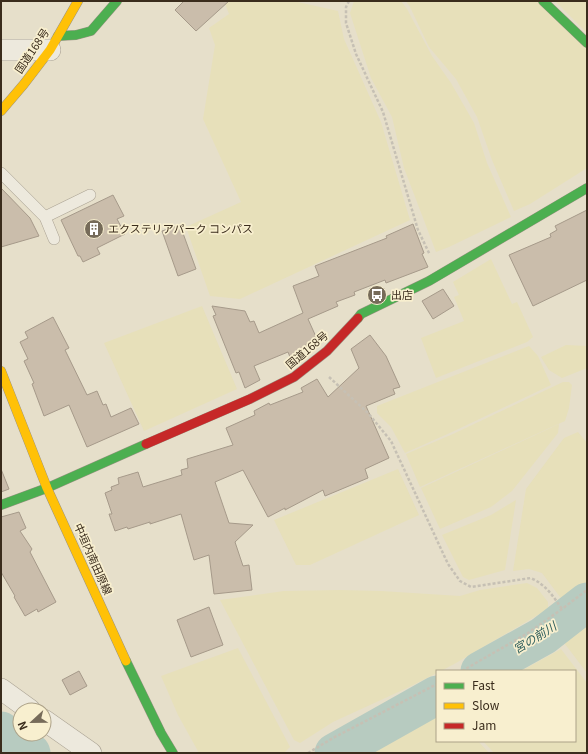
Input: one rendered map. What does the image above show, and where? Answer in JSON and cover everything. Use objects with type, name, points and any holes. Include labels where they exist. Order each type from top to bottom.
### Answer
[{"type":"main road","name":"国道168号","points":[[1,111],[24,84],[54,43],[78,1]]},
{"type":"main road","points":[[54,43],[91,31],[117,1]]},
{"type":"main road","points":[[544,1],[587,43]]},
{"type":"main road","name":"国道168号","points":[[1,505],[47,488],[250,399],[294,377],[327,351],[361,314],[439,275],[587,188]]},
{"type":"main road","name":"中垣内南田原線","points":[[1,371],[47,488],[161,734],[173,753]]},
{"type":"street","points":[[1,50],[54,43]]},
{"type":"street","points":[[1,689],[19,702]]},
{"type":"street","points":[[52,726],[91,753]]},
{"type":"lane","points":[[1,173],[45,217],[54,239]]},
{"type":"lane","points":[[45,217],[90,195]]},
{"type":"path","points":[[349,1],[346,7],[346,23],[356,54],[383,112],[418,230],[439,275]]},
{"type":"path","points":[[313,362],[368,413],[391,441],[448,564],[460,581],[471,587],[531,578],[540,582],[550,592],[562,609]]},
{"type":"path","points":[[464,670],[528,633],[587,590]]},
{"type":"path","points":[[308,753],[332,738],[436,685]]},
{"type":"shaded area","points":[[224,1],[293,1],[338,11],[344,39],[381,122],[410,220],[240,299],[210,296],[186,227],[241,202],[203,119],[215,45],[209,28],[229,14]]},
{"type":"shaded area","points":[[354,1],[401,1],[407,9],[432,56],[451,83],[474,123],[487,163],[511,217],[436,252],[404,168],[392,117],[371,78],[350,13]]},
{"type":"shaded area","points":[[406,1],[538,1],[587,49],[587,168],[530,204],[514,211],[492,160],[477,117],[456,79],[429,47]]},
{"type":"shaded area","points":[[555,1],[587,1],[587,33]]},
{"type":"shaded area","points":[[491,259],[512,304],[517,302],[533,337],[527,342],[436,378],[421,338],[464,321],[454,297],[459,295],[453,282]]},
{"type":"shaded area","points":[[202,306],[237,389],[144,431],[104,343]]},
{"type":"shaded area","points":[[566,345],[587,346],[587,368],[562,378],[549,370],[541,357]]},
{"type":"shaded area","points":[[529,346],[538,356],[551,385],[405,453],[391,427],[377,413],[377,406]]},
{"type":"shaded area","points":[[563,382],[569,382],[572,385],[569,408],[565,421],[420,487],[406,454],[453,434]]},
{"type":"shaded area","points":[[559,424],[558,433],[512,491],[491,507],[440,529],[421,488]]},
{"type":"shaded area","points":[[578,432],[587,443],[587,582],[563,601],[542,573],[529,569],[513,571],[526,489],[564,438]]},
{"type":"shaded area","points":[[398,469],[419,515],[310,565],[296,565],[274,520]]},
{"type":"shaded area","points":[[516,500],[505,570],[469,580],[463,577],[442,535],[491,515]]},
{"type":"shaded area","points":[[527,583],[537,588],[548,602],[548,609],[456,663],[443,670],[436,670],[436,674],[333,722],[300,743],[294,740],[220,600],[284,591],[381,591],[460,596],[480,590]]},
{"type":"shaded area","points":[[587,619],[587,673],[565,644],[566,636]]},
{"type":"shaded area","points":[[238,648],[290,747],[284,753],[199,753],[178,715],[161,676]]},
{"type":"shaded area","points":[[561,649],[587,683],[587,753],[494,753],[484,742],[576,742],[576,670],[523,670]]},
{"type":"shaded area","points":[[436,717],[436,742],[479,742],[489,753],[370,753]]},
{"type":"building","points":[[184,1],[229,1],[196,31],[175,10]]},
{"type":"building","points":[[1,188],[30,218],[39,236],[1,247]]},
{"type":"building","name":"エクステリアパーク コンパス","points":[[113,195],[124,216],[117,219],[125,234],[97,248],[100,254],[83,262],[80,256],[78,256],[61,220]]},
{"type":"building","points":[[587,210],[587,280],[533,306],[509,255],[551,237],[550,234],[557,230],[555,226]]},
{"type":"building","points":[[413,224],[424,253],[422,254],[428,267],[386,283],[385,280],[354,292],[355,295],[336,302],[338,306],[308,319],[317,339],[306,344],[308,348],[290,357],[288,352],[254,366],[260,380],[245,388],[239,372],[236,373],[213,316],[216,315],[212,306],[245,311],[250,322],[254,321],[259,333],[303,313],[293,286],[319,276],[315,266],[387,238],[386,236]]},
{"type":"building","points":[[180,225],[196,269],[178,276],[162,231]]},
{"type":"building","points":[[443,289],[454,306],[433,319],[422,301]]},
{"type":"building","points":[[53,317],[69,348],[65,350],[87,395],[97,391],[103,405],[106,404],[111,417],[131,408],[139,424],[87,447],[69,405],[44,416],[32,384],[34,383],[24,361],[28,359],[20,342],[28,338],[25,332]]},
{"type":"building","points":[[370,335],[386,356],[400,387],[393,389],[395,394],[366,406],[389,458],[365,469],[368,478],[325,496],[323,490],[285,510],[285,508],[268,517],[243,470],[215,482],[229,523],[253,525],[235,542],[243,566],[249,565],[252,590],[214,594],[209,555],[194,560],[181,514],[150,524],[150,522],[128,529],[127,527],[115,531],[109,514],[112,514],[105,493],[112,490],[111,487],[119,484],[118,478],[138,472],[143,487],[182,475],[181,470],[188,468],[187,459],[233,445],[226,428],[255,415],[254,411],[269,403],[270,405],[303,392],[301,388],[317,379],[328,397],[359,368],[351,349]]},
{"type":"building","points":[[1,469],[9,489],[1,492]]},
{"type":"building","points":[[19,512],[26,528],[20,531],[32,549],[30,552],[56,602],[38,612],[37,609],[25,616],[1,572],[1,517]]},
{"type":"building","points":[[209,607],[223,645],[191,657],[177,620]]},
{"type":"building","points":[[79,671],[87,686],[70,695],[62,680]]},
{"type":"waterway","name":"宮の前川","points":[[482,670],[543,636],[587,602]]},
{"type":"waterway","name":"宮の前川","points":[[334,753],[436,696]]},
{"type":"waterway","points":[[1,731],[31,753]]},
{"type":"traffic: fast","points":[[58,36],[76,35],[91,31],[117,1]]},
{"type":"traffic: fast","points":[[543,1],[587,43]]},
{"type":"traffic: fast","points":[[358,318],[361,314],[429,281],[587,188]]},
{"type":"traffic: fast","points":[[1,505],[47,488],[146,444]]},
{"type":"traffic: fast","points":[[126,661],[161,733],[173,753]]},
{"type":"traffic: slow","points":[[1,111],[50,50],[78,1]]},
{"type":"traffic: slow","points":[[1,371],[47,488],[126,661]]},
{"type":"traffic: jam","points":[[146,444],[250,399],[294,377],[327,351],[358,318]]},
{"type":"place","name":"エクステリアパーク コンパス","points":[[94,229]]},
{"type":"place","name":"出店","points":[[377,295]]}]
